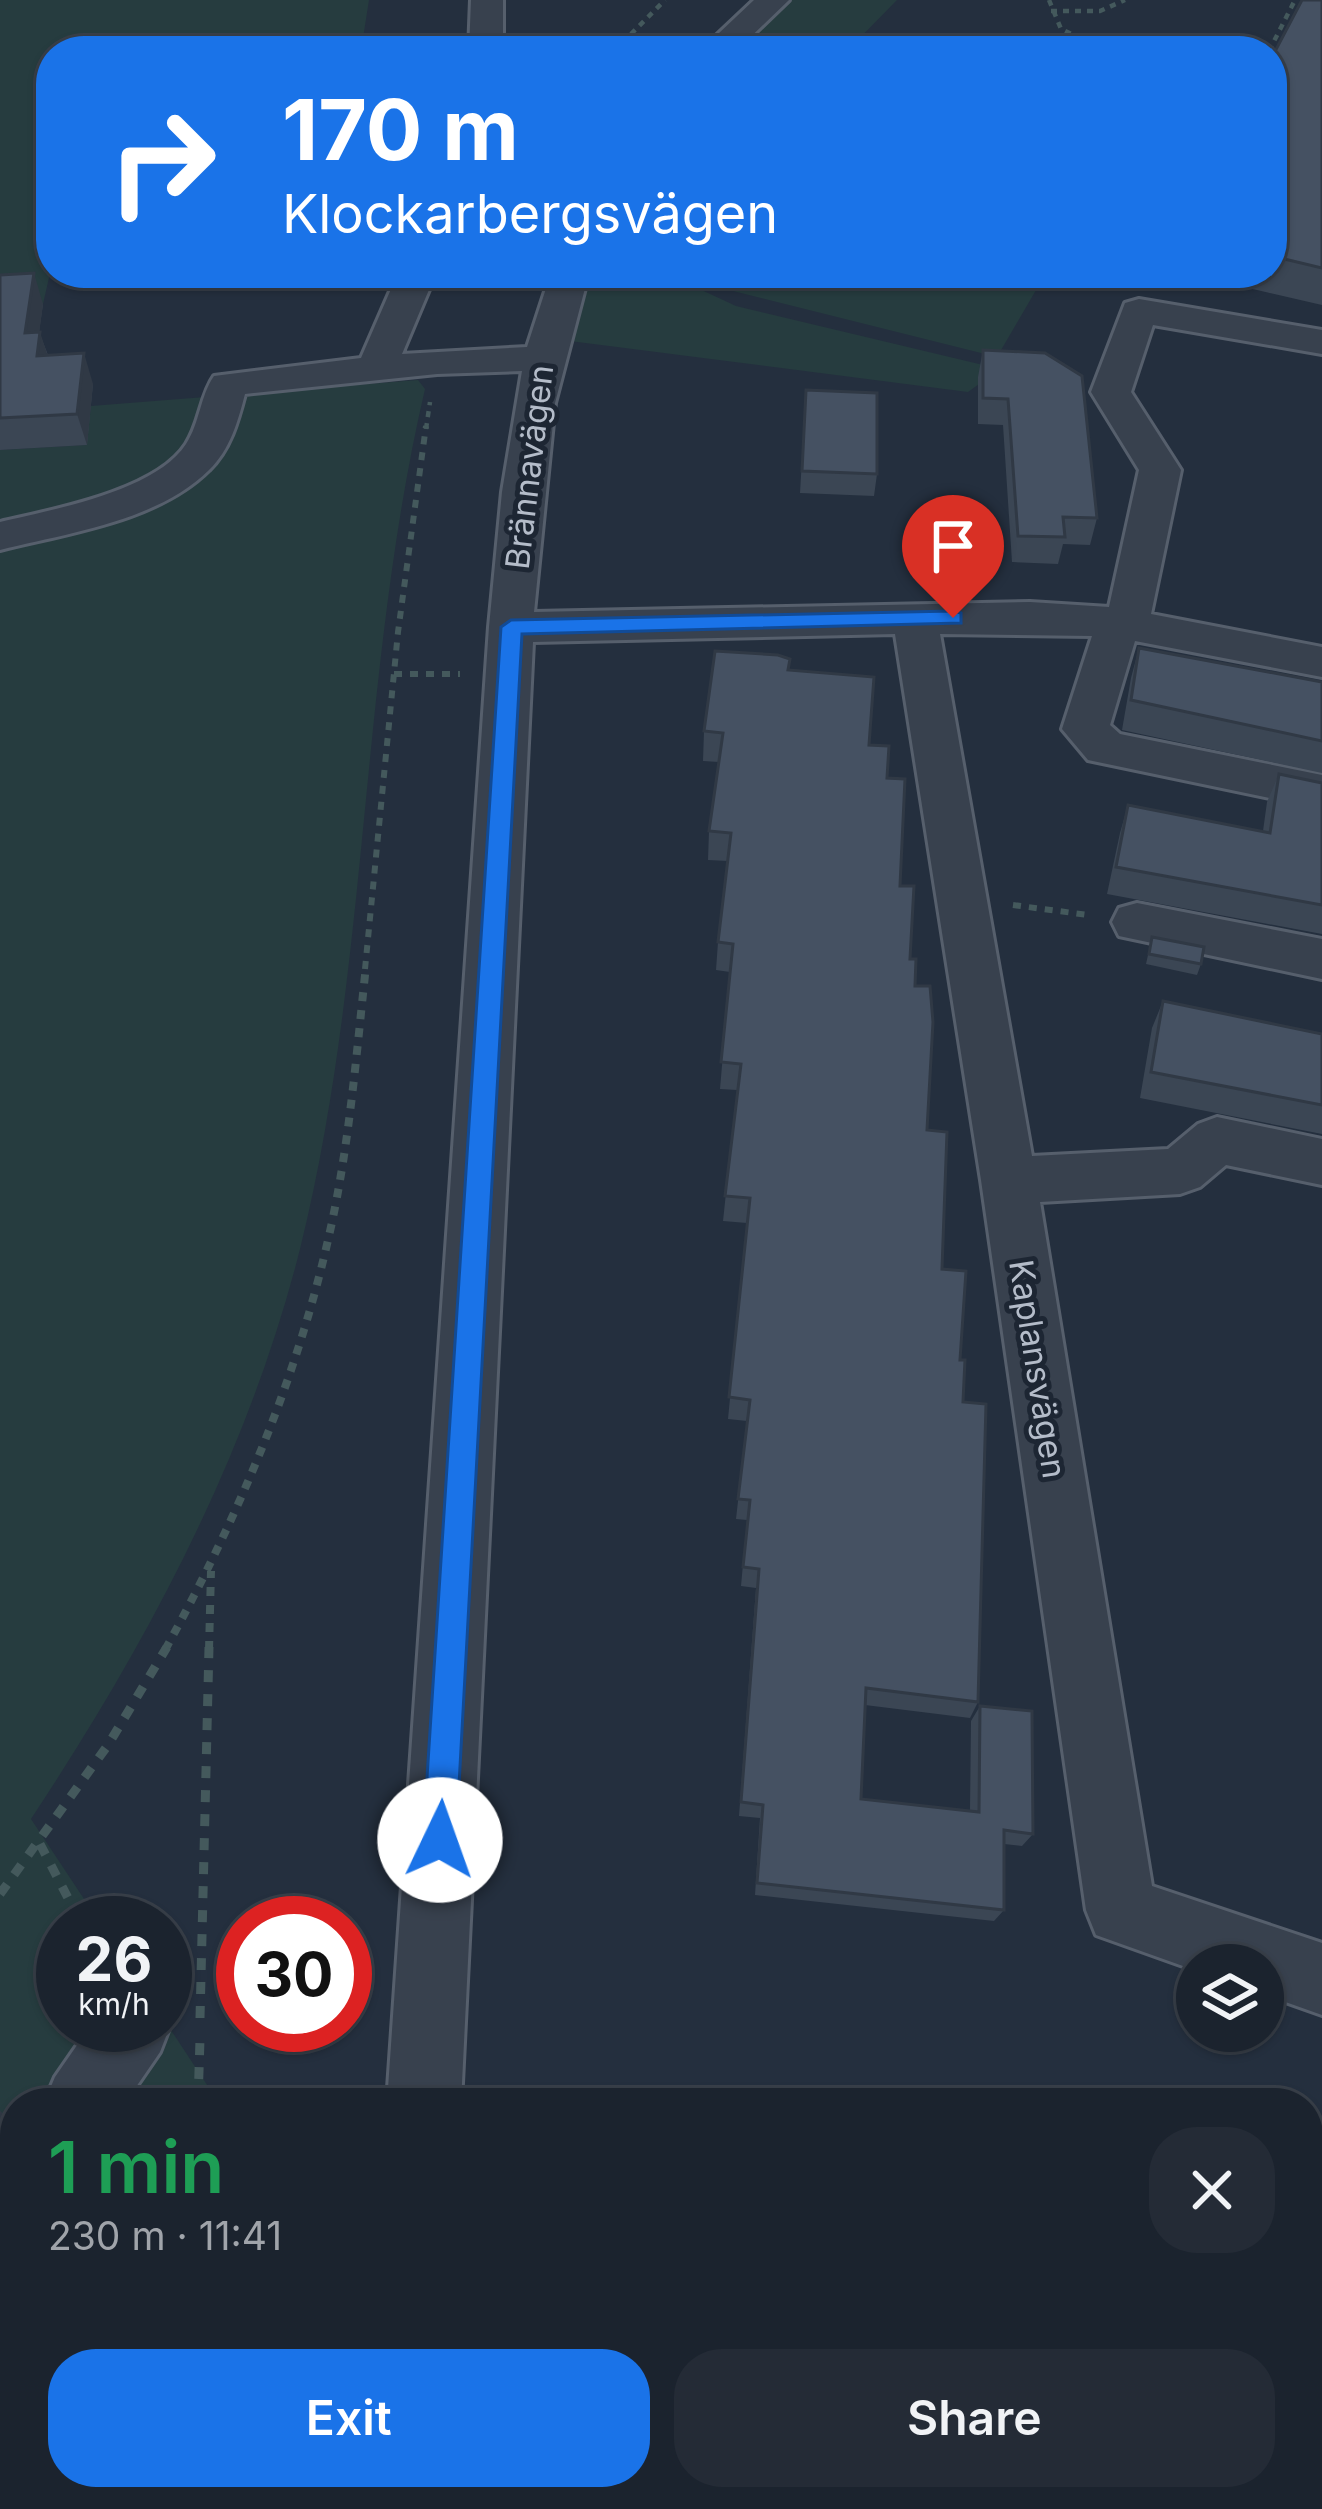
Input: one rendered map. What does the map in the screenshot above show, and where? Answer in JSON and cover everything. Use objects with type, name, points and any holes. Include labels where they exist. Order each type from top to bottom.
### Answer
[{"type":"street","points":[[486,36],[487,0]]},
{"type":"street","points":[[733,36],[773,0]]},
{"type":"street","points":[[375,372],[411,288]]},
{"type":"street","name":"Brännavägen","points":[[425,2088],[511,627],[526,446],[540,358],[565,288]]},
{"type":"street","points":[[1322,342],[1139,311],[1111,392],[1160,470],[1122,624],[1085,729],[1105,748],[1322,792]]},
{"type":"street","points":[[0,536],[69,519],[152,488],[196,460],[228,384],[437,362],[540,358]]},
{"type":"street","points":[[511,627],[1030,617],[1122,624],[1322,662]]},
{"type":"street","name":"Kaplansvägen","points":[[915,619],[1009,1180],[1121,1910],[1322,1978]]},
{"type":"street","points":[[1137,922],[1322,959]]},
{"type":"street","points":[[1009,1180],[1180,1171],[1217,1140],[1322,1162]]},
{"type":"street","points":[[91,2088],[116,2052]]},
{"type":"path","points":[[629,36],[665,0]]},
{"type":"path","points":[[1049,0],[1049,11],[1067,36]]},
{"type":"path","points":[[1049,11],[1100,10],[1125,0]]},
{"type":"path","points":[[1277,36],[1295,0]]},
{"type":"path","points":[[0,1894],[116,1737],[211,1568],[295,1363],[328,1238],[363,988],[414,496],[437,362]]},
{"type":"path","points":[[962,898],[1137,922]]},
{"type":"path","points":[[199,2088],[211,1568]]},
{"type":"path","points":[[40,1844],[66,1896]]},
{"type":"green space","points":[[0,0],[369,0],[363,36],[36,36],[36,288],[47,288],[43,304],[0,306]]},
{"type":"green space","points":[[783,0],[897,0],[862,36],[743,36]]},
{"type":"green space","points":[[581,288],[697,288],[736,306],[1000,369],[968,392],[562,340]]},
{"type":"green space","points":[[721,288],[1037,288],[997,357]]},
{"type":"green space","points":[[418,380],[425,389],[387,603],[340,1035],[300,1249],[252,1400],[190,1545],[115,1684],[31,1819],[82,1896],[36,1896],[36,2052],[185,2052],[209,2088],[0,2088],[0,450],[86,445],[91,406]]},
{"type":"building","points":[[1302,0],[1322,0],[1322,268],[1287,260],[1287,36],[1283,36]]},
{"type":"building","points":[[34,273],[25,333],[40,332],[37,356],[84,353],[77,414],[0,418],[0,275]]},
{"type":"building","points":[[983,350],[1045,353],[1082,376],[1097,518],[1063,517],[1065,537],[1018,536],[1008,399],[983,398]]},
{"type":"building","points":[[806,390],[877,393],[877,474],[802,471]]},
{"type":"building","points":[[1139,648],[1322,682],[1322,741],[1131,700]]},
{"type":"building","points":[[715,651],[778,655],[790,659],[788,670],[874,677],[869,745],[889,746],[887,778],[905,779],[900,886],[914,886],[910,959],[916,959],[915,986],[930,986],[933,1022],[927,1130],[947,1132],[942,1269],[966,1271],[960,1360],[965,1360],[963,1402],[986,1404],[978,1702],[866,1688],[861,1799],[979,1812],[980,1706],[1032,1711],[1033,1834],[1004,1830],[1004,1910],[757,1883],[763,1805],[741,1802],[759,1569],[743,1567],[750,1500],[738,1499],[750,1400],[729,1397],[750,1198],[725,1196],[741,1064],[721,1062],[733,944],[718,942],[731,833],[709,831],[723,733],[704,731]]},
{"type":"building","points":[[1279,774],[1322,783],[1322,905],[1116,867],[1128,805],[1270,833]]},
{"type":"building","points":[[1152,937],[1204,947],[1201,964],[1149,954]]},
{"type":"building","points":[[1163,1001],[1322,1034],[1322,1105],[1151,1072]]},
{"type":"route","points":[[440,1840],[511,627],[953,618]]}]
